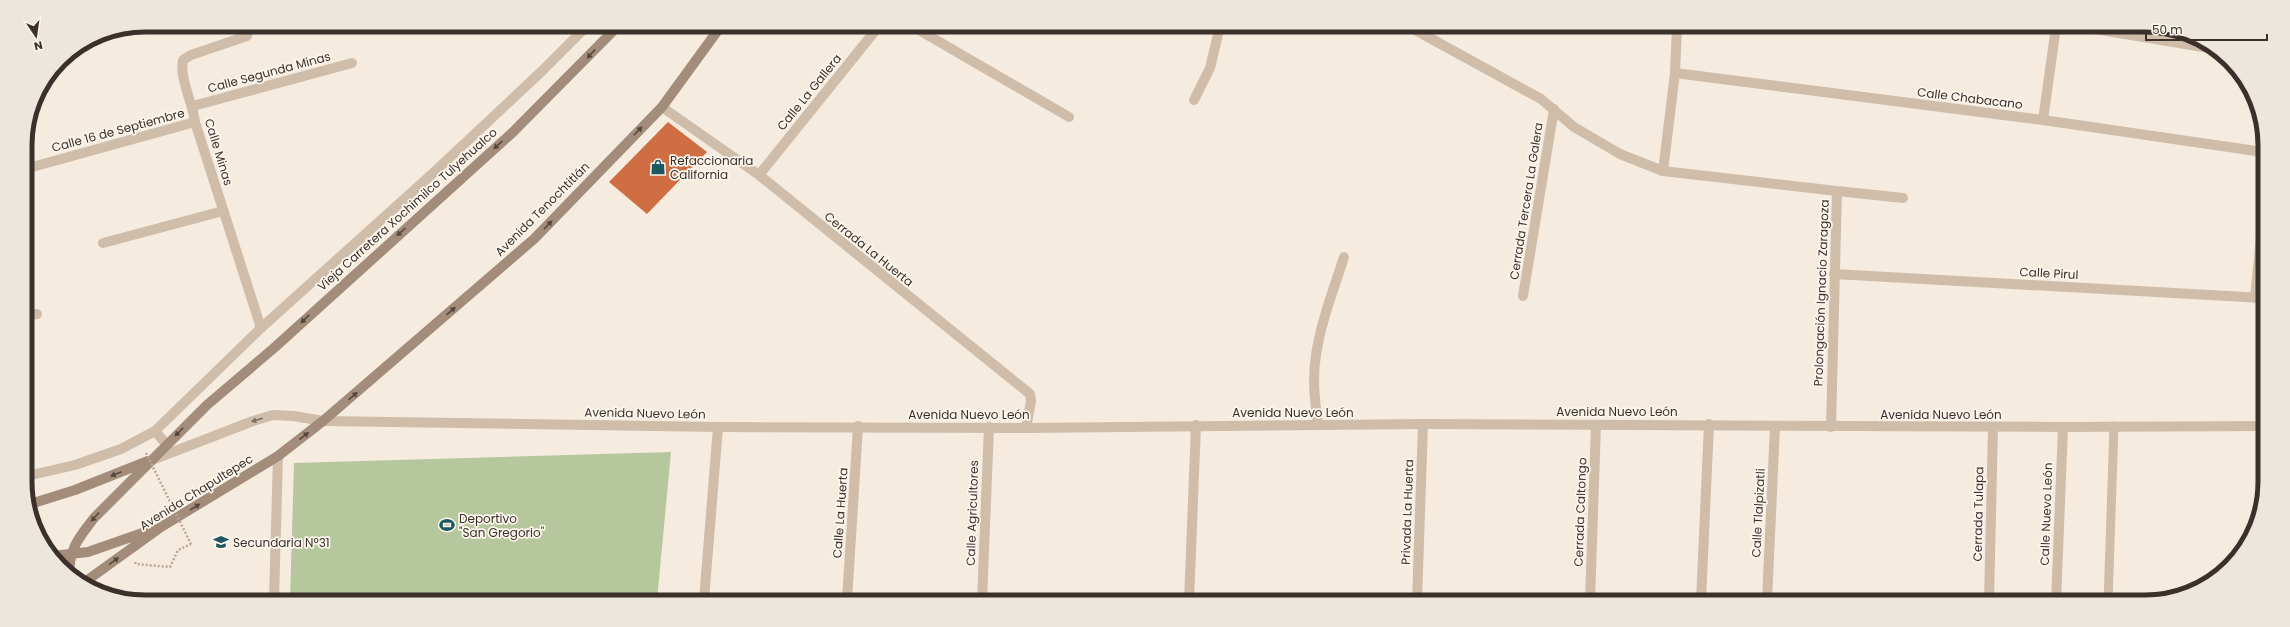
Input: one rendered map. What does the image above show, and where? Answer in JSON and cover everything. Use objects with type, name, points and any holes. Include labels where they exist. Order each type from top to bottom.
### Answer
[{"type":"main road","name":"Vieja Carretera Xochimilco Tulyehualco","points":[[70,554],[81,534],[149,456],[167,445],[207,405],[274,348],[512,133],[612,32]]},
{"type":"main road","name":"Avenida Tenochtitlán","points":[[323,421],[534,239],[662,107],[717,32]]},
{"type":"main road","name":"Avenida Chapultepec","points":[[88,580],[162,527],[278,456],[323,421]]},
{"type":"main road","points":[[34,503],[75,490],[149,456]]},
{"type":"main road","points":[[59,555],[88,552],[162,527]]},
{"type":"main road","points":[[69,566],[70,554]]},
{"type":"street","name":"Calle Minas","points":[[248,32],[247,36],[240,40],[191,55],[183,60],[181,69],[193,106],[195,122],[261,328]]},
{"type":"street","points":[[32,475],[82,462],[121,449],[155,431],[261,328],[431,175],[542,71],[581,32]]},
{"type":"street","name":"Calle La Gallera","points":[[759,175],[874,32]]},
{"type":"street","points":[[922,32],[1069,117]]},
{"type":"street","points":[[1194,100],[1210,68],[1219,32]]},
{"type":"street","name":"Prolongación Ignacio Zaragoza","points":[[1419,32],[1541,99],[1574,127],[1620,154],[1663,171],[1837,191],[1831,427]]},
{"type":"street","points":[[1663,171],[1675,73],[1677,32]]},
{"type":"street","points":[[2043,120],[2055,32]]},
{"type":"street","points":[[2113,32],[2201,47]]},
{"type":"street","name":"Calle Segunda Minas","points":[[193,106],[352,63]]},
{"type":"street","name":"Calle Chabacano","points":[[1675,73],[2043,120],[2258,151]]},
{"type":"street","name":"Cerrada La Huerta","points":[[662,107],[759,175],[1030,394],[1031,401],[1026,428]]},
{"type":"street","name":"Cerrada Tercera La Galera","points":[[1523,296],[1554,109]]},
{"type":"street","name":"Calle 16 de Septiembre","points":[[32,168],[195,122]]},
{"type":"street","points":[[1837,191],[1903,198]]},
{"type":"street","points":[[103,243],[223,211]]},
{"type":"street","points":[[1318,425],[1314,400],[1315,355],[1344,257]]},
{"type":"street","name":"Calle Pirul","points":[[1834,274],[2258,298]]},
{"type":"street","name":"Avenida Nuevo León","points":[[149,456],[273,415],[294,416],[323,421],[718,427],[858,426],[1026,428],[1196,425],[1423,424],[1709,424],[1831,427],[2258,426]]},
{"type":"street","name":"Privada La Huerta","points":[[1417,595],[1423,424]]},
{"type":"street","points":[[1701,595],[1709,424]]},
{"type":"street","points":[[1189,595],[1196,425]]},
{"type":"street","name":"Cerrada Caltongo","points":[[1590,595],[1596,425]]},
{"type":"street","name":"Calle La Huerta","points":[[847,595],[858,426]]},
{"type":"street","name":"Calle Tlalpizatli","points":[[1767,595],[1775,426]]},
{"type":"street","points":[[704,595],[718,427]]},
{"type":"street","name":"Calle Agricultores","points":[[982,595],[989,427]]},
{"type":"street","name":"Cerrada Tulapa","points":[[1989,595],[1993,427]]},
{"type":"street","name":"Calle Nuevo León","points":[[2056,595],[2063,427]]},
{"type":"street","points":[[155,431],[167,445]]},
{"type":"street","points":[[274,595],[278,456]]},
{"type":"lane","points":[[2108,595],[2114,426]]},
{"type":"path","points":[[129,551],[136,564],[170,567],[178,550],[191,544],[149,456]]},
{"type":"green space","points":[[671,452],[657,595],[290,595],[294,463]]},
{"type":"building","name":"Refaccionaria California","points":[[668,122],[707,152],[647,214],[609,182]]},
{"type":"place","name":"Refaccionaria California","points":[[658,167]]},
{"type":"place","name":"Deportivo \"San Gregorio\"","points":[[447,525]]},
{"type":"place","name":"Secundaria Nº31","points":[[221,542]]}]
